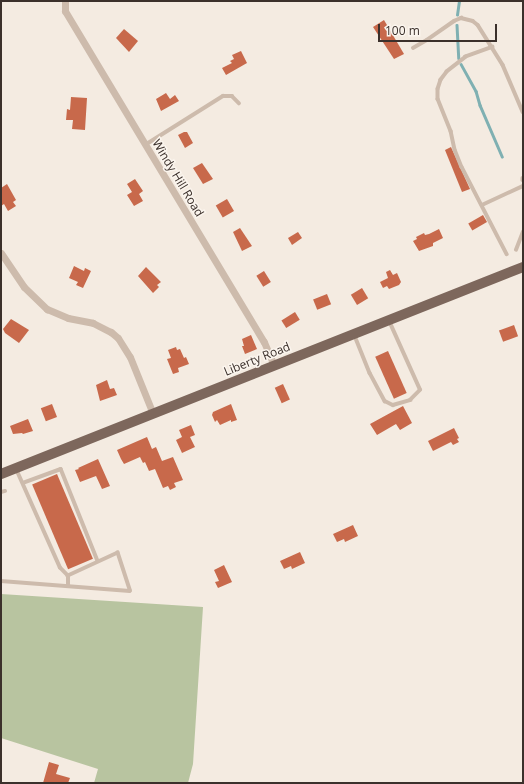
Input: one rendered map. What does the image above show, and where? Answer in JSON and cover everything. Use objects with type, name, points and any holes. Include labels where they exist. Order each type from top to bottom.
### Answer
[{"type":"main road","name":"Liberty Road","points":[[1,474],[523,267]]},
{"type":"street","name":"Windy Hill Road","points":[[65,1],[65,11],[264,342],[274,366]]},
{"type":"street","points":[[1,253],[24,288],[48,309],[68,318],[93,323],[111,332],[118,338],[130,357],[153,414]]},
{"type":"lane","points":[[412,48],[427,40],[454,21],[461,18],[473,20],[493,47],[503,65],[523,112]]},
{"type":"lane","points":[[493,47],[466,57],[455,64],[441,80],[438,89],[438,99],[451,131],[455,150],[506,254]]},
{"type":"lane","points":[[146,145],[223,96],[232,96],[239,103]]},
{"type":"lane","points":[[482,205],[523,186]]},
{"type":"lane","points":[[516,250],[523,232]]},
{"type":"lane","points":[[354,334],[370,373],[385,401],[393,405],[410,400],[420,390],[388,320]]},
{"type":"lane","points":[[16,468],[60,568],[68,576],[68,586]]},
{"type":"lane","points":[[23,483],[61,469],[98,561]]},
{"type":"lane","points":[[1,582],[130,591],[118,553],[68,576]]},
{"type":"green space","points":[[1,594],[203,607],[193,764],[188,783],[94,783],[98,769],[1,738]]},
{"type":"building","points":[[384,20],[404,54],[394,59],[373,27]]},
{"type":"building","points":[[124,29],[138,41],[129,52],[116,38]]},
{"type":"building","points":[[241,51],[247,63],[226,75],[222,68],[232,63],[230,61],[234,59],[232,55]]},
{"type":"building","points":[[166,93],[170,99],[175,95],[179,101],[161,111],[156,99]]},
{"type":"building","points":[[71,97],[87,98],[85,130],[72,129],[73,120],[66,120],[67,109],[70,110]]},
{"type":"building","points":[[187,132],[193,143],[185,148],[178,135]]},
{"type":"building","points":[[451,147],[470,189],[462,192],[445,150]]},
{"type":"building","points":[[202,163],[213,179],[203,184],[193,168]]},
{"type":"building","points":[[135,179],[143,191],[139,194],[143,201],[134,206],[127,195],[132,192],[127,184]]},
{"type":"building","points":[[7,184],[16,200],[13,202],[16,206],[8,211],[4,204],[1,206],[1,188]]},
{"type":"building","points":[[227,199],[234,211],[223,218],[216,206]]},
{"type":"building","points":[[483,215],[487,222],[472,230],[468,224]]},
{"type":"building","points":[[240,228],[252,246],[242,251],[233,232]]},
{"type":"building","points":[[439,229],[443,238],[433,243],[433,246],[419,251],[413,241],[417,239],[416,237],[424,233],[425,235],[429,234]]},
{"type":"building","points":[[298,232],[302,238],[292,245],[288,238]]},
{"type":"building","points":[[74,266],[84,271],[85,268],[91,271],[83,288],[76,285],[78,282],[69,278]]},
{"type":"building","points":[[146,267],[161,282],[157,285],[159,287],[153,293],[138,276]]},
{"type":"building","points":[[390,270],[393,275],[397,273],[401,282],[399,285],[389,289],[387,286],[383,288],[380,282],[388,278],[386,272]]},
{"type":"building","points":[[264,271],[271,282],[263,287],[256,276]]},
{"type":"building","points":[[362,288],[368,298],[357,305],[351,295]]},
{"type":"building","points":[[327,294],[331,304],[317,310],[313,300]]},
{"type":"building","points":[[295,312],[300,320],[286,328],[281,320]]},
{"type":"building","points":[[11,319],[29,330],[19,343],[5,333],[3,329]]},
{"type":"building","points":[[514,325],[518,336],[503,342],[499,330]]},
{"type":"building","points":[[251,335],[257,349],[245,354],[242,346],[244,346],[242,339]]},
{"type":"building","points":[[176,347],[177,350],[180,349],[184,358],[186,357],[189,364],[178,368],[179,372],[173,374],[167,359],[171,358],[168,350]]},
{"type":"building","points":[[388,351],[407,393],[394,399],[375,357]]},
{"type":"building","points":[[107,380],[110,389],[114,388],[117,395],[100,401],[96,385]]},
{"type":"building","points":[[283,384],[290,400],[282,403],[275,388]]},
{"type":"building","points":[[52,404],[57,417],[46,421],[41,408]]},
{"type":"building","points":[[231,404],[237,420],[231,422],[231,420],[220,425],[217,420],[215,422],[212,415],[213,412]]},
{"type":"building","points":[[403,406],[412,423],[400,430],[396,424],[377,435],[370,424]]},
{"type":"building","points":[[28,419],[33,431],[23,434],[13,434],[10,426]]},
{"type":"building","points":[[191,425],[195,435],[190,437],[195,447],[182,453],[176,440],[182,437],[179,430]]},
{"type":"building","points":[[454,428],[459,438],[457,439],[459,442],[453,445],[451,442],[433,451],[428,441]]},
{"type":"building","points":[[147,437],[152,449],[156,447],[162,461],[173,457],[183,480],[174,483],[176,487],[170,490],[168,486],[163,488],[155,469],[149,471],[145,462],[143,463],[140,457],[124,464],[121,459],[117,450]]},
{"type":"building","points":[[98,459],[110,486],[102,489],[96,476],[80,482],[75,470]]},
{"type":"building","points":[[57,474],[93,559],[68,569],[32,485]]},
{"type":"building","points":[[353,525],[358,536],[345,542],[344,539],[337,542],[333,534]]},
{"type":"building","points":[[300,552],[305,563],[292,569],[291,566],[284,569],[280,561]]},
{"type":"building","points":[[224,565],[232,582],[218,588],[215,582],[219,581],[214,570]]},
{"type":"building","points":[[49,762],[59,765],[56,774],[70,778],[68,783],[43,783]]},
{"type":"waterway","points":[[457,15],[459,1]]},
{"type":"waterway","points":[[457,25],[459,58]]},
{"type":"waterway","points":[[461,64],[476,91],[480,105],[502,156]]}]
